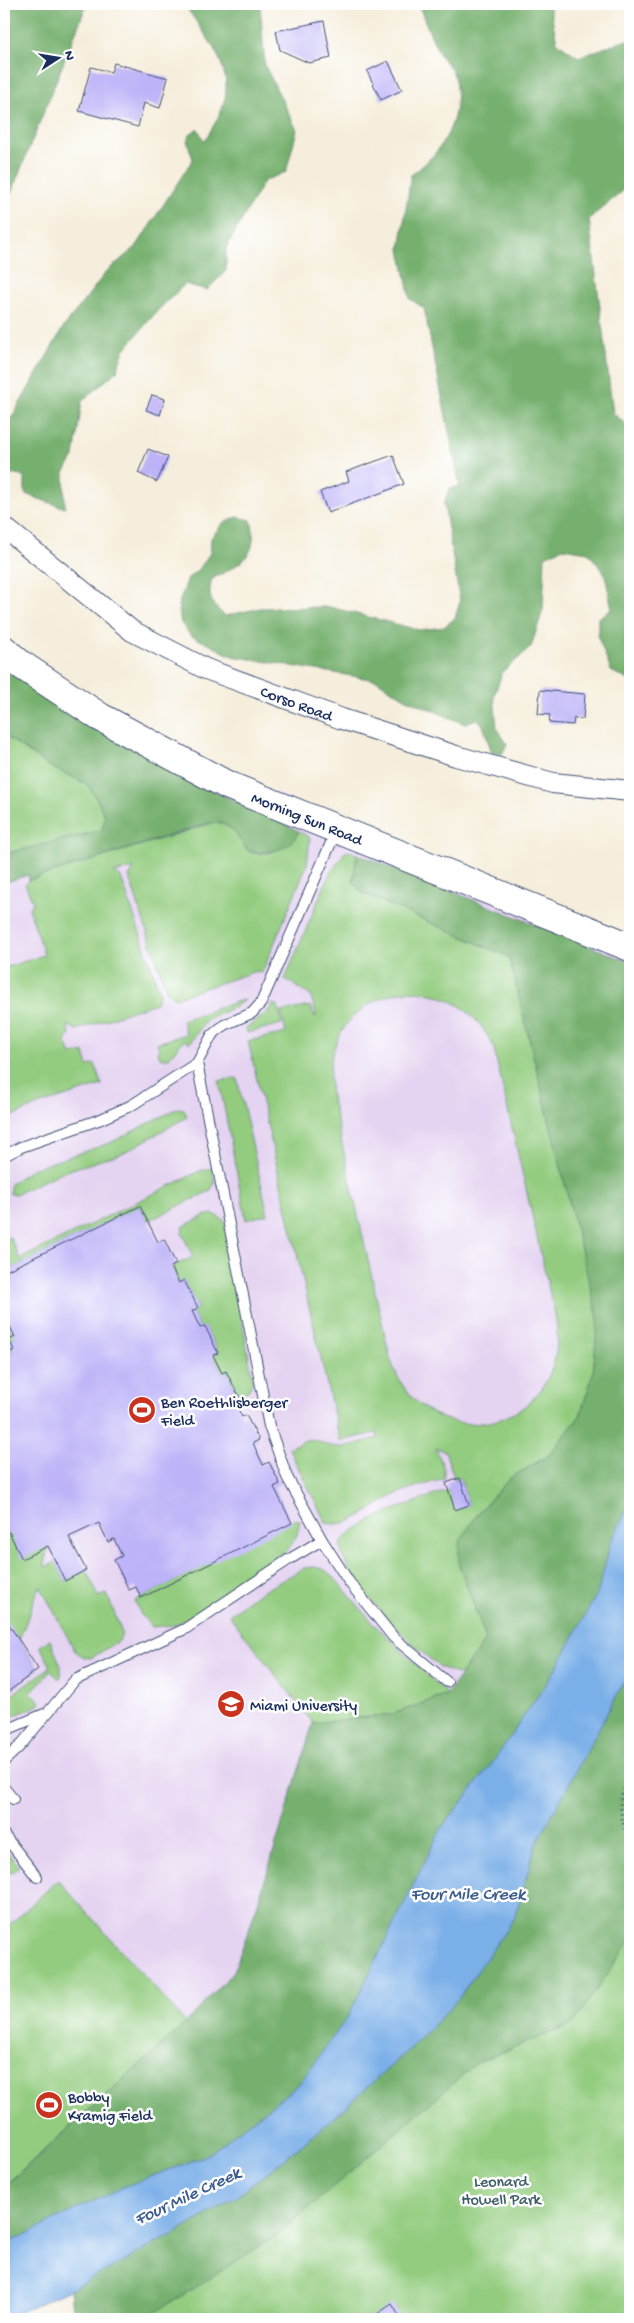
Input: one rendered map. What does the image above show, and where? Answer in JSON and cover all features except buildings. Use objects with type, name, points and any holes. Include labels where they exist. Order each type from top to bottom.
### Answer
[{"type":"main road","name":"Morning Sun Road","points":[[4,650],[20,664],[100,717],[156,749],[227,785],[630,947]]},
{"type":"street","name":"Corso Road","points":[[4,527],[132,631],[206,669],[342,719],[456,756],[553,783],[630,791]]},
{"type":"lane","points":[[4,1156],[21,1147],[101,1119],[132,1105],[197,1063],[212,1035],[224,1025],[252,1013],[261,1003],[337,829]]},
{"type":"lane","points":[[197,1063],[269,1426],[287,1477],[322,1540],[349,1582],[394,1638],[447,1682]]},
{"type":"lane","points":[[4,1761],[20,1746],[45,1713],[75,1680],[185,1629],[288,1560],[322,1540]]},
{"type":"lane","points":[[4,1731],[45,1713]]},
{"type":"lane","points":[[4,1788],[13,1800]]},
{"type":"lane","points":[[4,1834],[37,1876]]},
{"type":"path","points":[[630,1781],[624,1786],[621,1796],[622,1821],[630,1841]]},
{"type":"shaded area","name":"Miami University","points":[[4,650],[100,717],[630,947],[630,1360],[287,2048],[4,2206]]},
{"type":"green space","points":[[4,4],[87,4],[10,196],[4,202]]},
{"type":"green space","points":[[184,4],[260,4],[265,66],[297,130],[286,172],[264,181],[226,248],[226,271],[207,290],[185,284],[158,310],[124,350],[117,371],[82,401],[74,457],[64,473],[65,508],[25,494],[25,480],[19,474],[4,476],[4,431],[63,328],[107,271],[136,247],[193,159],[187,141],[191,133],[198,129],[204,142],[219,115],[226,93],[225,74],[210,42]]},
{"type":"green space","points":[[418,4],[549,4],[557,42],[578,57],[630,39],[630,185],[589,219],[613,413],[630,428],[630,681],[611,671],[598,637],[598,618],[612,609],[605,574],[588,552],[563,548],[545,556],[543,610],[531,647],[502,673],[494,696],[497,728],[507,744],[502,754],[492,753],[482,723],[476,719],[465,724],[408,700],[376,680],[232,656],[190,635],[181,623],[178,606],[188,578],[200,568],[210,553],[211,538],[223,523],[237,517],[251,520],[253,543],[246,557],[232,568],[212,579],[211,600],[216,608],[225,616],[260,608],[330,607],[419,630],[444,627],[455,618],[460,602],[444,504],[449,489],[460,486],[424,308],[410,299],[400,249],[411,175],[423,166],[442,144],[449,132],[456,105],[453,73],[439,53]]},
{"type":"green space","points":[[4,665],[176,773],[299,831],[291,843],[285,847],[265,852],[250,852],[229,827],[224,824],[209,823],[29,880],[28,875],[4,883],[4,854],[102,830],[105,817],[98,801],[87,784],[47,765],[4,735]]},
{"type":"green space","points":[[4,735],[47,765],[87,784],[98,801],[105,817],[102,830],[4,854]]},
{"type":"green space","points":[[216,822],[233,830],[239,836],[246,849],[255,853],[262,854],[277,850],[291,841],[299,831],[310,838],[307,865],[262,973],[256,971],[175,998],[167,992],[129,877],[134,868],[114,873],[121,877],[160,993],[156,1003],[76,1030],[67,1025],[70,1034],[66,1042],[71,1055],[84,1052],[88,1066],[95,1064],[102,1085],[38,1105],[4,1120],[4,968],[44,955],[29,908],[33,902],[25,884],[29,880]]},
{"type":"green space","points":[[350,851],[357,854],[353,882],[362,893],[509,957],[598,1318],[593,1374],[580,1416],[548,1456],[510,1478],[479,1512],[459,1565],[486,1639],[460,1675],[441,1667],[396,1628],[365,1593],[344,1559],[340,1545],[357,1528],[372,1520],[388,1512],[449,1490],[455,1509],[469,1505],[460,1478],[455,1480],[445,1451],[436,1448],[444,1469],[444,1479],[399,1493],[361,1516],[344,1523],[335,1524],[326,1523],[289,1449],[311,1439],[340,1447],[378,1438],[377,1433],[340,1441],[248,1041],[286,1033],[281,1012],[310,1006],[315,1017],[311,996],[285,979],[329,875],[345,852]],"holes":[[[408,991],[422,992],[447,999],[458,1005],[478,1022],[493,1045],[556,1320],[555,1358],[542,1388],[519,1410],[492,1421],[462,1423],[433,1413],[408,1392],[390,1358],[331,1095],[330,1075],[332,1057],[337,1040],[346,1025],[357,1013],[372,1003]]]},
{"type":"green space","points":[[357,854],[630,962],[630,1504],[611,1542],[598,1592],[556,1669],[491,1765],[441,1829],[349,2015],[299,2084],[208,2155],[121,2188],[4,2245],[4,2187],[186,2023],[234,1971],[257,1906],[313,1723],[393,1714],[447,1694],[486,1639],[459,1565],[459,1542],[479,1512],[510,1478],[548,1456],[580,1416],[593,1374],[598,1318],[509,957],[362,893],[353,882]]},
{"type":"green space","points":[[245,999],[235,1007],[207,1019],[190,1043],[184,1040],[169,1058],[161,1058],[157,1052],[159,1049],[157,1043],[186,1034],[182,1020]]},
{"type":"green space","points":[[273,1004],[278,1006],[282,1024],[247,1033],[246,1028],[267,1013]]},
{"type":"green space","points":[[237,1078],[268,1214],[246,1220],[219,1081]]},
{"type":"green space","points":[[178,1108],[184,1109],[187,1117],[123,1153],[60,1173],[16,1194],[10,1194],[10,1184],[32,1169],[110,1143]]},
{"type":"green space","points":[[212,1168],[215,1183],[210,1191],[148,1221],[140,1206],[4,1272],[4,1240],[10,1237],[20,1259],[200,1171]]},
{"type":"green space","points":[[213,1214],[224,1220],[253,1380],[249,1390],[239,1396],[227,1371],[222,1373],[213,1355],[218,1352],[205,1326],[200,1328],[192,1311],[198,1308],[184,1281],[179,1283],[171,1267],[193,1257],[182,1233],[184,1226],[206,1215]]},
{"type":"green space","points":[[6,1318],[15,1337],[9,1340],[14,1350],[4,1356],[4,1320]]},
{"type":"green space","points":[[4,1385],[20,1412],[49,1531],[45,1567],[56,1562],[65,1581],[86,1570],[99,1597],[107,1594],[122,1633],[119,1641],[91,1658],[84,1657],[75,1651],[40,1586],[19,1640],[38,1669],[4,1695]]},
{"type":"green space","points":[[296,1519],[300,1521],[297,1535],[288,1550],[264,1563],[200,1611],[175,1625],[152,1627],[141,1615],[135,1601]]},
{"type":"green space","points":[[314,1567],[323,1569],[332,1575],[376,1626],[447,1694],[393,1714],[313,1723],[229,1615],[251,1598],[304,1568]]},
{"type":"green space","points":[[50,1640],[61,1666],[61,1677],[59,1679],[51,1671],[31,1692],[41,1702],[39,1705],[4,1720],[4,1701],[49,1668],[50,1665],[40,1646]]},
{"type":"green space","points":[[630,1671],[630,1941],[573,2024],[478,2062],[276,2236],[145,2319],[78,2319],[72,2312],[70,2290],[181,2230],[236,2197],[313,2136],[413,2046],[458,1999],[515,1917],[535,1846]]},
{"type":"green space","points":[[4,1848],[19,1866],[15,1871],[4,1874]]},
{"type":"green space","name":"Bobby Kramig Field","points":[[58,1880],[186,2023],[4,2186],[4,1930]]},
{"type":"green space","name":"Leonard Howell Park","points":[[630,1903],[630,2319],[87,2319]]},
{"type":"water","name":"Four Mile Creek","points":[[630,1504],[630,1671],[535,1846],[515,1917],[458,1999],[413,2046],[313,2136],[236,2197],[181,2230],[70,2290],[4,2319],[4,2245],[121,2188],[208,2155],[299,2084],[349,2015],[441,1829],[491,1765],[556,1669],[598,1592],[611,1542]]},
{"type":"place","name":"Ben Roethlisberger Field","points":[[142,1410]]},
{"type":"place","name":"Miami University","points":[[231,1704]]},
{"type":"place","name":"Bobby Kramig Field","points":[[49,2105]]}]
